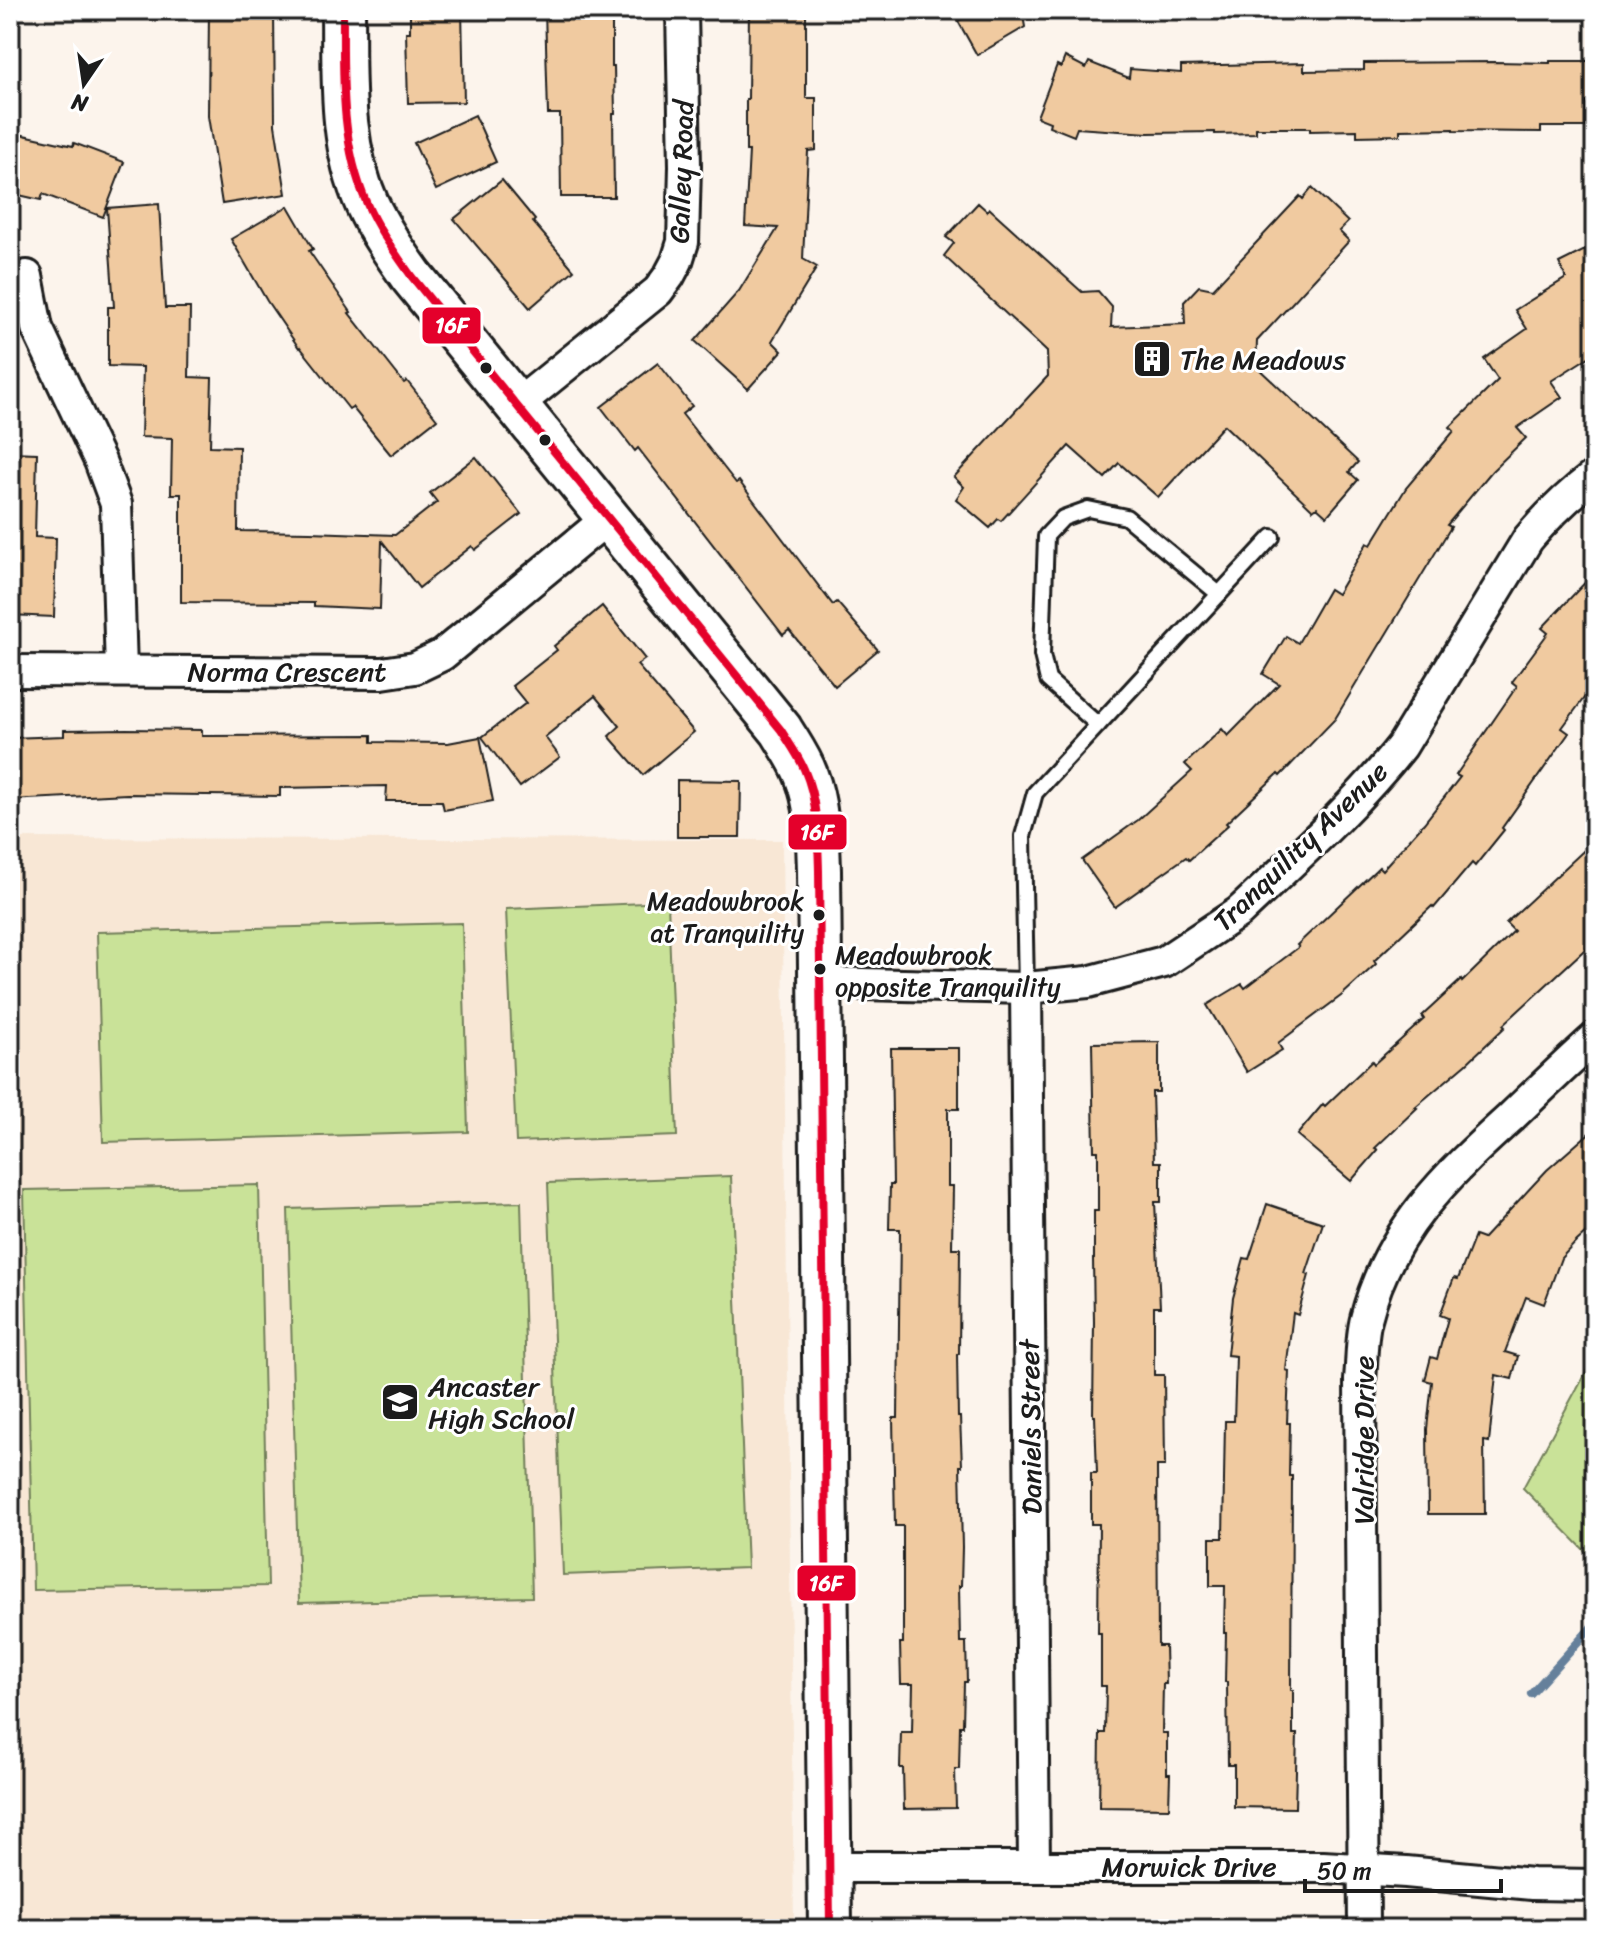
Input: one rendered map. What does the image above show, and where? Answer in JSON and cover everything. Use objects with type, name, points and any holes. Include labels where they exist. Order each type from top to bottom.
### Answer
[{"type":"street","points":[[343,10],[347,138],[366,202],[389,244],[412,277],[781,730],[805,772],[815,807],[821,983],[830,1929]]},
{"type":"street","name":"Galley Road","points":[[517,405],[658,291],[677,261],[683,242],[684,208],[682,10]]},
{"type":"street","points":[[27,276],[37,328],[100,461],[116,504],[121,671]]},
{"type":"street","name":"Tranquility Avenue","points":[[821,983],[1026,988],[1088,982],[1164,962],[1239,912],[1323,833],[1387,765],[1402,746],[1528,539],[1547,516],[1595,475]]},
{"type":"street","name":"Norma Crescent","points":[[10,671],[382,673],[415,668],[442,655],[608,518]]},
{"type":"street","name":"Daniels Street","points":[[1026,988],[1034,1866]]},
{"type":"street","name":"Valridge Drive","points":[[1364,1929],[1360,1380],[1366,1320],[1396,1247],[1424,1204],[1454,1170],[1595,1038]]},
{"type":"street","name":"Morwick Drive","points":[[830,1867],[1323,1867],[1532,1884],[1595,1885]]},
{"type":"lane","points":[[1098,725],[1048,680],[1042,655],[1046,536],[1054,527],[1063,518],[1088,509],[1126,517],[1219,594]]},
{"type":"lane","points":[[1026,988],[1023,836],[1035,793],[1272,537]]},
{"type":"shaded area","name":"Ancaster High School","points":[[10,838],[782,840],[794,1929],[10,1929]]},
{"type":"green space","points":[[668,902],[677,1136],[516,1142],[506,909]]},
{"type":"green space","points":[[462,923],[468,1132],[103,1142],[97,932]]},
{"type":"green space","points":[[731,1176],[747,1568],[563,1575],[548,1183]]},
{"type":"green space","points":[[259,1185],[268,1586],[33,1590],[24,1190]]},
{"type":"green space","points":[[521,1202],[532,1597],[299,1603],[288,1209]]},
{"type":"green space","points":[[1595,1355],[1595,1561],[1523,1488]]},
{"type":"building","points":[[209,10],[274,10],[275,125],[286,194],[222,204],[208,116]]},
{"type":"building","points":[[410,10],[462,10],[464,102],[408,103],[406,32],[410,32]]},
{"type":"building","points":[[545,10],[612,10],[614,197],[561,197],[560,114],[548,114]]},
{"type":"building","points":[[749,10],[806,10],[806,98],[816,98],[816,150],[808,151],[803,259],[817,267],[772,341],[782,351],[748,389],[695,341],[739,291],[778,228],[745,226],[749,151],[746,151],[746,99]]},
{"type":"building","points":[[977,10],[1022,10],[1025,27],[977,55],[958,21]]},
{"type":"building","points":[[1065,57],[1086,68],[1089,62],[1129,78],[1130,69],[1181,73],[1181,66],[1304,63],[1304,71],[1364,70],[1364,63],[1591,61],[1591,102],[1586,102],[1586,127],[1541,127],[1541,132],[1400,130],[1400,135],[1357,136],[1357,130],[1310,131],[1310,128],[1256,128],[1256,133],[1215,134],[1077,128],[1074,136],[1049,126],[1050,122],[1037,117],[1057,65],[1061,67]]},
{"type":"building","points":[[475,115],[496,162],[436,190],[414,143]]},
{"type":"building","points":[[10,132],[73,146],[74,143],[124,162],[103,217],[43,194],[41,200],[10,193]]},
{"type":"building","points":[[502,180],[574,270],[530,308],[454,219]]},
{"type":"building","name":"The Meadows","points":[[1312,188],[1348,222],[1339,231],[1349,241],[1257,341],[1256,366],[1358,462],[1349,472],[1358,480],[1327,516],[1317,507],[1313,510],[1224,425],[1158,497],[1119,463],[1105,478],[1069,446],[1001,521],[998,519],[990,528],[956,499],[964,487],[954,477],[1048,376],[1047,352],[944,256],[954,243],[946,237],[978,203],[987,211],[989,208],[1082,292],[1098,291],[1112,307],[1111,327],[1185,324],[1184,302],[1199,286],[1213,289],[1300,196],[1303,199]]},
{"type":"building","points":[[159,204],[165,308],[190,308],[189,377],[212,378],[210,446],[239,447],[238,531],[395,535],[437,502],[430,493],[476,457],[521,514],[475,550],[472,546],[419,588],[382,541],[380,609],[314,606],[314,603],[181,602],[181,494],[171,494],[172,438],[141,437],[143,367],[108,366],[108,307],[114,307],[107,208]]},
{"type":"building","points":[[288,206],[313,249],[309,251],[349,313],[437,419],[391,455],[299,348],[231,239]]},
{"type":"building","points":[[1595,245],[1595,353],[1551,381],[1562,397],[1517,428],[1526,438],[1492,471],[1447,525],[1451,527],[1335,719],[1280,776],[1278,774],[1189,860],[1186,857],[1115,907],[1082,860],[1138,820],[1192,771],[1185,764],[1222,729],[1228,736],[1279,684],[1263,674],[1286,636],[1298,643],[1329,589],[1337,594],[1367,543],[1371,545],[1406,488],[1454,431],[1450,427],[1498,380],[1484,359],[1527,329],[1515,310],[1566,278],[1559,263]]},
{"type":"building","points":[[658,363],[692,406],[682,414],[736,483],[739,481],[833,605],[837,602],[878,650],[835,686],[789,630],[783,635],[638,448],[635,451],[601,407]]},
{"type":"building","points":[[10,452],[37,453],[35,537],[56,538],[54,617],[10,615]]},
{"type":"building","points":[[1595,572],[1595,683],[1562,728],[1569,733],[1502,828],[1504,830],[1475,866],[1472,863],[1434,908],[1432,906],[1374,961],[1376,964],[1341,996],[1278,1043],[1282,1050],[1247,1072],[1207,1005],[1242,984],[1245,988],[1299,947],[1297,945],[1379,867],[1382,870],[1460,777],[1456,775],[1517,686],[1512,682],[1548,633],[1542,628]]},
{"type":"building","points":[[602,606],[645,659],[637,665],[694,732],[643,775],[609,736],[620,726],[595,696],[545,737],[560,757],[520,787],[482,737],[526,703],[512,686],[557,650],[554,646]]},
{"type":"building","points":[[64,730],[202,730],[202,736],[372,735],[372,742],[448,743],[480,737],[493,801],[444,810],[442,801],[386,801],[387,786],[280,788],[280,796],[127,794],[10,800],[10,738],[64,736]]},
{"type":"building","points":[[677,780],[741,781],[740,837],[677,837]]},
{"type":"building","points":[[1595,840],[1595,940],[1503,1025],[1505,1027],[1466,1064],[1415,1107],[1375,1148],[1378,1150],[1351,1181],[1297,1135],[1323,1104],[1325,1106],[1372,1061],[1374,1064],[1424,1019],[1422,1016],[1514,931],[1506,923]]},
{"type":"building","points":[[1159,1042],[1159,1092],[1152,1092],[1154,1162],[1161,1162],[1161,1202],[1155,1202],[1160,1307],[1154,1307],[1154,1375],[1164,1375],[1165,1466],[1157,1466],[1158,1646],[1165,1646],[1162,1733],[1167,1733],[1169,1808],[1099,1807],[1100,1733],[1105,1733],[1106,1686],[1101,1686],[1101,1633],[1098,1633],[1099,1524],[1091,1524],[1091,1473],[1097,1473],[1093,1416],[1093,1259],[1094,1211],[1098,1211],[1092,1043]]},
{"type":"building","points":[[891,1048],[959,1048],[959,1109],[948,1109],[948,1186],[953,1186],[952,1248],[960,1248],[957,1354],[962,1547],[959,1586],[960,1642],[966,1642],[967,1682],[964,1682],[959,1769],[955,1769],[956,1808],[904,1809],[903,1768],[900,1768],[901,1732],[912,1732],[913,1684],[901,1684],[903,1526],[895,1526],[893,1418],[898,1418],[900,1229],[889,1229],[890,1185],[893,1185]]},
{"type":"building","points":[[1595,1128],[1595,1225],[1561,1258],[1544,1304],[1526,1297],[1505,1352],[1518,1356],[1512,1379],[1496,1375],[1489,1442],[1484,1441],[1485,1514],[1428,1514],[1427,1429],[1432,1382],[1425,1380],[1431,1357],[1437,1359],[1448,1318],[1440,1315],[1454,1278],[1458,1279],[1475,1236],[1483,1239],[1547,1170]]},
{"type":"building","points":[[1267,1204],[1323,1223],[1306,1274],[1309,1275],[1298,1315],[1293,1313],[1286,1370],[1289,1371],[1289,1476],[1292,1476],[1291,1690],[1293,1734],[1297,1734],[1295,1808],[1234,1807],[1234,1765],[1228,1765],[1225,1586],[1210,1586],[1210,1538],[1223,1538],[1225,1421],[1234,1421],[1236,1356],[1227,1355],[1233,1298],[1244,1258],[1249,1259]]},
{"type":"waterway","points":[[1531,1694],[1595,1623]]},
{"type":"transit line","name":"16F","points":[[343,10],[343,84],[352,157],[367,204],[382,232],[412,277],[781,730],[809,781],[816,819],[819,871],[830,1929]]},
{"type":"place","name":"The Meadows","points":[[1152,359]]},
{"type":"place","name":"Meadowbrook at Tranquility","points":[[819,915]]},
{"type":"place","name":"Meadowbrook opposite Tranquility","points":[[820,969]]},
{"type":"place","name":"Ancaster High School","points":[[400,1402]]}]
